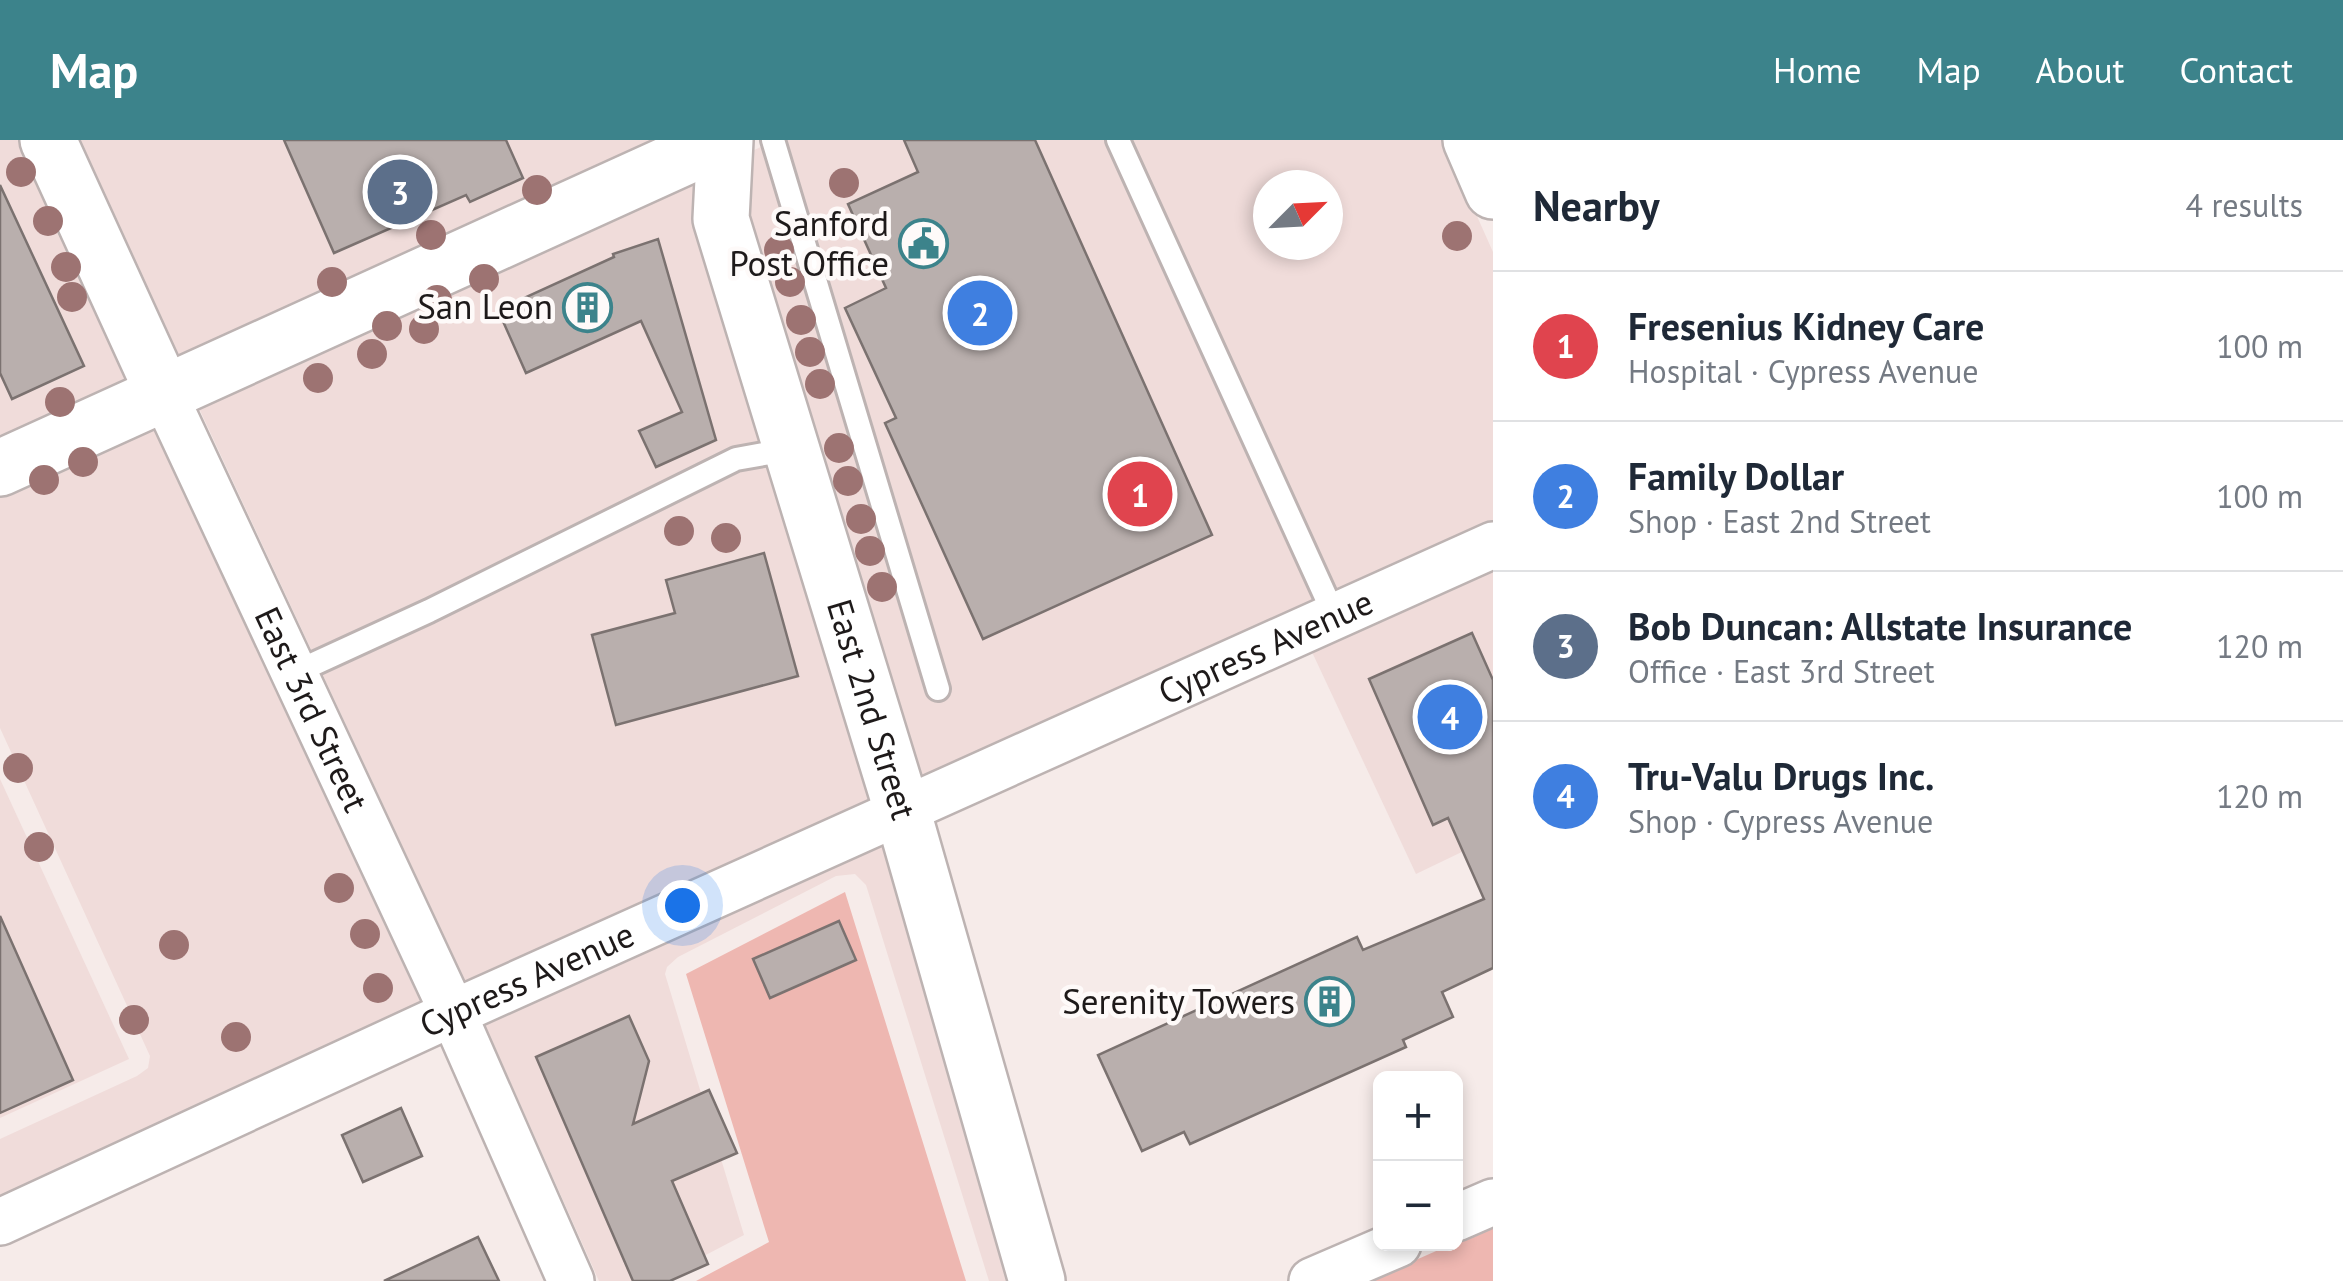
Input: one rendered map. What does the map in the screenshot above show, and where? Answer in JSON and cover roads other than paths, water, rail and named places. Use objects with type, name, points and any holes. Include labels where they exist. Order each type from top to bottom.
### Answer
[{"type":"street","name":"East 3rd Street","points":[[48,140],[452,1014],[571,1281]]},
{"type":"street","points":[[0,468],[724,140]]},
{"type":"street","name":"East 2nd Street","points":[[724,140],[722,219],[904,813],[1037,1281]]},
{"type":"street","points":[[1470,140],[1493,191]]},
{"type":"street","name":"Cypress Avenue","points":[[0,1222],[452,1014],[1492,547]]},
{"type":"street","points":[[1463,1215],[1493,1202]]},
{"type":"street","points":[[1312,1281],[1382,1251]]},
{"type":"lane","points":[[773,140],[938,689]]},
{"type":"lane","points":[[1118,140],[1335,617]]},
{"type":"lane","points":[[294,673],[736,459],[792,449]]},
{"type":"place","name":"Bob Duncan: Allstate Insurance","points":[[400,192]]},
{"type":"place","name":"Sanford Post Office","points":[[924,244]]},
{"type":"place","name":"San Leon","points":[[588,307]]},
{"type":"place","name":"Family Dollar","points":[[980,313]]},
{"type":"place","name":"Fresenius Kidney Care","points":[[1140,494]]},
{"type":"place","name":"Tru-Valu Drugs Inc.","points":[[1450,717]]},
{"type":"place","name":"Serenity Towers","points":[[1330,1002]]}]
